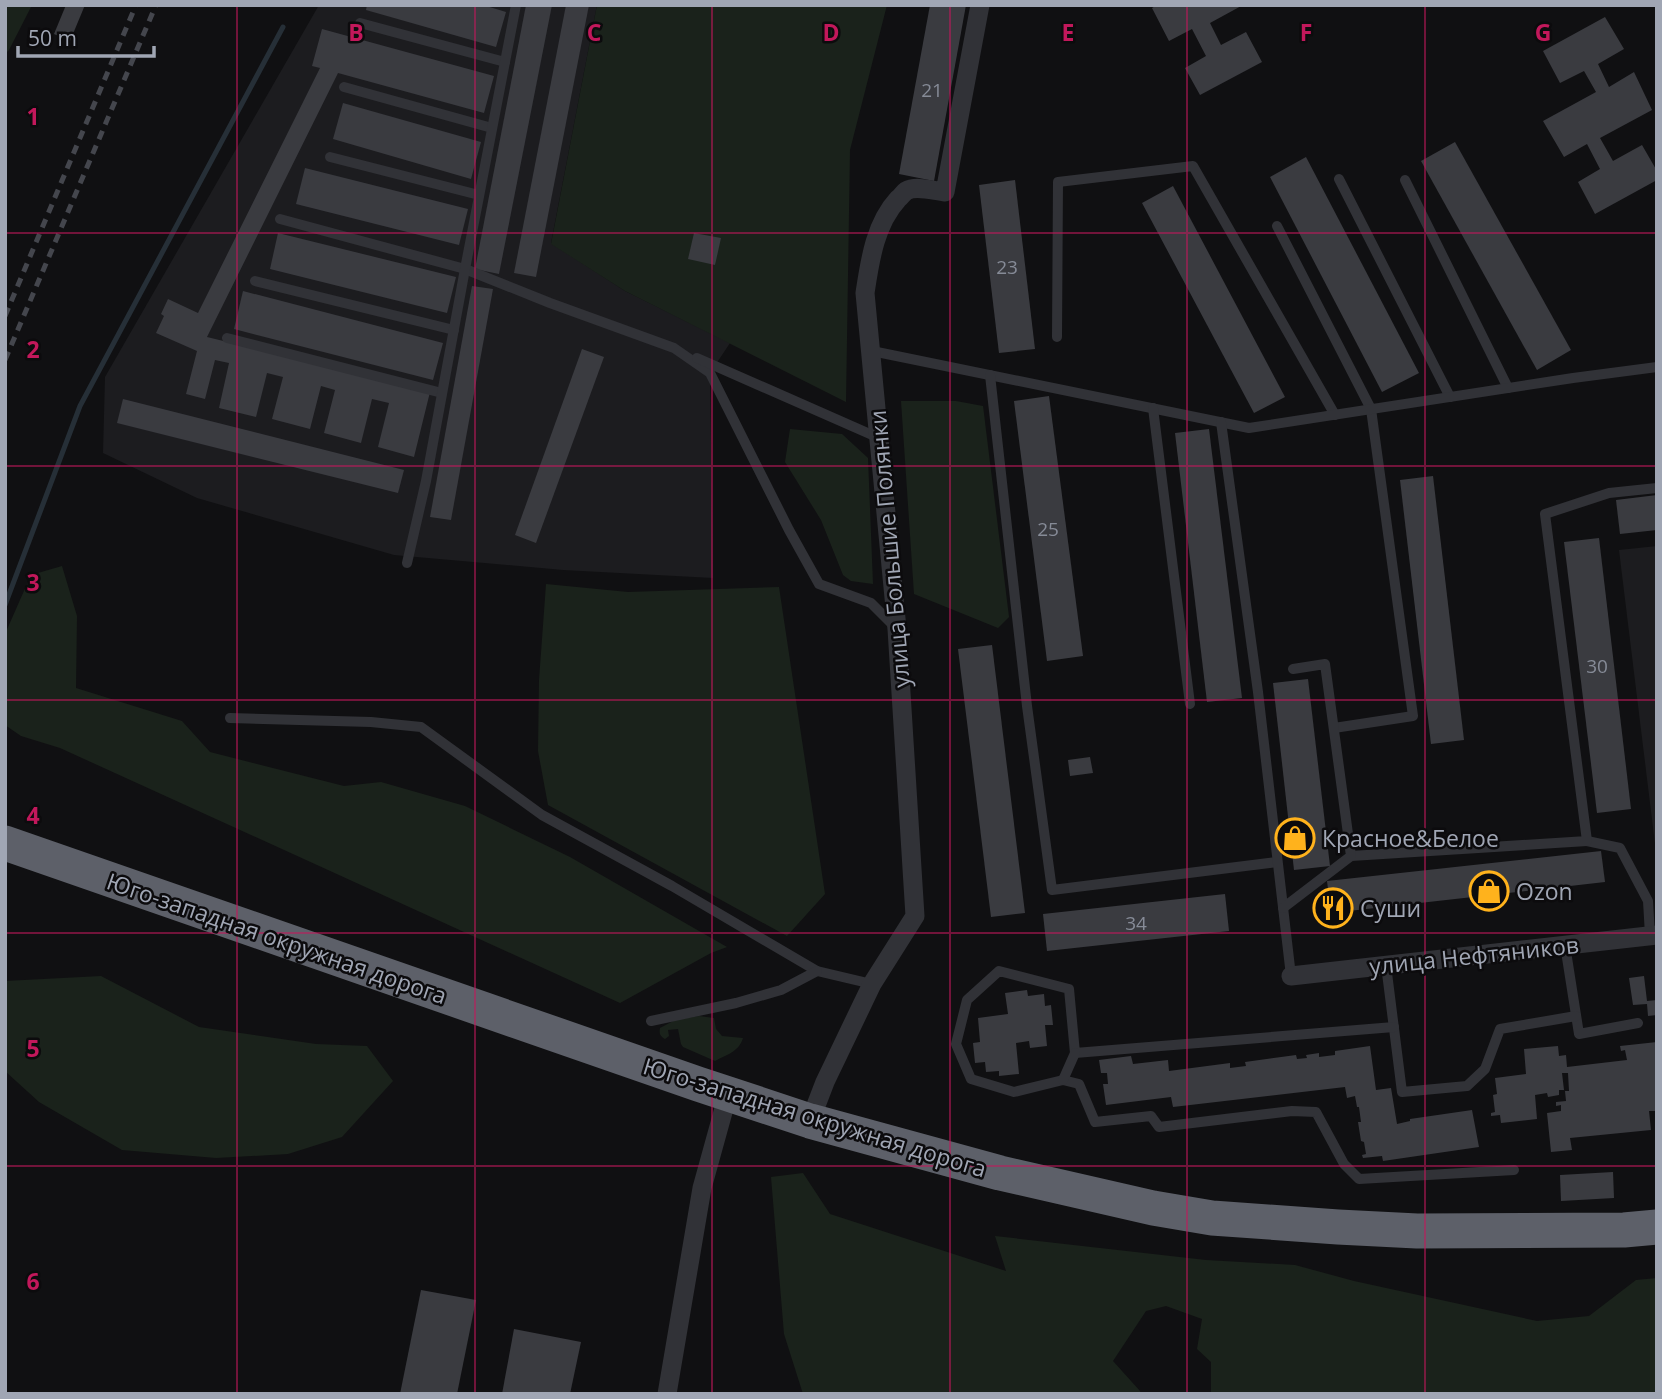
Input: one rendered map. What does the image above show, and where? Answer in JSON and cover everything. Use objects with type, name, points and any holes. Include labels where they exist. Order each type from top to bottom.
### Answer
[{"type":"highway","name":"Юго-западная окружная дорога","points":[[5,843],[728,1094],[810,1121],[1000,1173],[1153,1208],[1212,1218],[1417,1231],[1624,1230],[1657,1227]]},
{"type":"street","name":"улица Большие Полянки","points":[[810,1121],[824,1082],[872,984],[915,916],[897,629],[866,293],[871,257],[883,222],[894,204],[906,191],[915,188],[945,192],[980,5]]},
{"type":"street","name":"улица Нефтяников","points":[[1292,976],[1653,935]]},
{"type":"street","points":[[667,1394],[702,1188],[728,1094]]},
{"type":"lane","points":[[407,563],[426,481],[516,5]]},
{"type":"lane","points":[[359,23],[505,62]]},
{"type":"lane","points":[[344,87],[492,128]]},
{"type":"lane","points":[[330,157],[479,195]]},
{"type":"lane","points":[[1057,337],[1058,183],[1194,166],[1335,415]]},
{"type":"lane","points":[[1339,178],[1450,397]]},
{"type":"lane","points":[[1405,180],[1508,388]]},
{"type":"lane","points":[[280,219],[465,269],[674,348],[880,438]]},
{"type":"lane","points":[[1276,226],[1371,409],[1413,716],[1334,727]]},
{"type":"lane","points":[[255,281],[454,330]]},
{"type":"lane","points":[[228,338],[442,393]]},
{"type":"lane","points":[[674,348],[710,373],[819,584],[871,603],[897,629]]},
{"type":"lane","points":[[872,351],[1249,428],[1657,368]]},
{"type":"lane","points":[[990,375],[1027,706],[1052,890],[1278,862]]},
{"type":"lane","points":[[1153,408],[1190,704]]},
{"type":"lane","points":[[1221,422],[1258,692],[1292,976]]},
{"type":"lane","points":[[1587,841],[1545,514],[1609,493],[1657,488]]},
{"type":"lane","points":[[1293,669],[1325,664],[1351,856]]},
{"type":"lane","points":[[230,718],[371,722],[421,727],[542,815],[672,886],[817,971],[872,984]]},
{"type":"lane","points":[[1283,908],[1351,856],[1587,841],[1620,848],[1648,901],[1653,935]]},
{"type":"lane","points":[[1565,945],[1579,1034],[1638,1024]]},
{"type":"lane","points":[[1386,965],[1402,1092],[1467,1086],[1485,1069],[1500,1029],[1576,1016]]},
{"type":"lane","points":[[651,1021],[736,1003],[781,990],[817,971]]},
{"type":"lane","points":[[1063,1080],[1075,1053],[1069,989],[999,971],[967,1000],[956,1044],[971,1079],[1013,1092],[1063,1080],[1079,1084],[1095,1122],[1152,1116],[1159,1127],[1292,1111],[1316,1112],[1344,1164],[1359,1179],[1514,1170]]},
{"type":"lane","points":[[1075,1053],[1394,1027]]},
{"type":"shaded area","points":[[5,5],[32,5],[5,54]]},
{"type":"shaded area","points":[[319,5],[597,5],[551,243],[625,291],[730,343],[710,373],[713,578],[563,570],[394,555],[197,498],[103,453],[105,377]]},
{"type":"shaded area","points":[[597,5],[887,5],[850,150],[846,402],[625,291],[551,244]]},
{"type":"shaded area","points":[[901,401],[956,401],[983,406],[1009,617],[998,628],[914,594]]},
{"type":"shaded area","points":[[790,429],[842,434],[868,458],[873,584],[851,581],[843,575],[821,520],[785,462]]},
{"type":"shaded area","points":[[1657,546],[1657,860],[1619,550]]},
{"type":"shaded area","points":[[62,566],[77,616],[76,688],[182,721],[210,752],[344,786],[381,782],[465,806],[570,857],[727,947],[711,953],[620,1003],[60,748],[21,736],[5,725],[5,634],[31,575]]},
{"type":"shaded area","points":[[546,584],[628,592],[779,587],[825,894],[787,936],[548,805],[538,751],[539,680]]},
{"type":"shaded area","points":[[101,976],[199,1027],[316,1044],[367,1046],[393,1081],[342,1137],[288,1154],[216,1158],[122,1150],[39,1102],[5,1071],[5,981]]},
{"type":"shaded area","points":[[699,1016],[714,1018],[716,1029],[722,1036],[743,1038],[738,1047],[715,1061],[683,1047],[678,1029],[668,1030],[669,1036],[665,1039],[660,1035],[660,1028],[675,1020]]},
{"type":"shaded area","points":[[803,1173],[830,1214],[1006,1271],[995,1236],[1206,1260],[1295,1265],[1354,1281],[1537,1321],[1589,1316],[1636,1280],[1657,1278],[1657,1394],[1211,1394],[1211,1362],[1197,1349],[1202,1319],[1166,1306],[1146,1311],[1113,1361],[1141,1394],[803,1394],[784,1334],[771,1177]]},
{"type":"building","points":[[66,5],[85,5],[70,41],[54,34]]},
{"type":"building","points":[[367,5],[483,5],[506,12],[496,47],[366,10]]},
{"type":"building","points":[[526,5],[552,5],[499,274],[475,269]]},
{"type":"building","points":[[566,5],[589,5],[536,277],[514,273]]},
{"type":"building","points":[[930,5],[966,5],[934,181],[899,174]]},
{"type":"building","points":[[1157,5],[1243,5],[1210,23],[1221,45],[1246,32],[1262,62],[1200,95],[1185,68],[1206,56],[1192,29],[1169,41],[1152,8]]},
{"type":"building","points":[[1605,17],[1624,49],[1598,64],[1609,87],[1634,72],[1652,110],[1600,138],[1613,161],[1642,145],[1657,171],[1657,180],[1595,214],[1578,182],[1600,169],[1587,144],[1564,157],[1543,121],[1596,92],[1584,71],[1560,83],[1543,51]]},
{"type":"building","points":[[322,29],[494,76],[484,113],[338,73],[207,337],[430,392],[414,457],[378,447],[389,403],[372,399],[361,443],[324,433],[335,390],[321,386],[310,429],[272,419],[283,377],[267,373],[256,417],[219,408],[229,363],[215,360],[205,399],[186,394],[197,351],[156,333],[168,299],[198,313],[320,68],[312,66]]},
{"type":"building","points":[[343,103],[481,142],[471,179],[333,139]]},
{"type":"building","points":[[1455,142],[1571,350],[1537,370],[1421,161]]},
{"type":"building","points":[[1306,157],[1419,373],[1382,392],[1270,177]]},
{"type":"building","points":[[305,168],[468,209],[459,245],[296,204]]},
{"type":"building","points":[[1015,180],[1035,349],[999,353],[979,185]]},
{"type":"building","points":[[1173,186],[1285,397],[1254,413],[1142,203]]},
{"type":"building","points":[[278,233],[456,277],[447,313],[270,269]]},
{"type":"building","points":[[694,233],[721,238],[715,265],[688,259]]},
{"type":"building","points":[[472,286],[493,289],[451,520],[430,517]]},
{"type":"building","points":[[243,291],[443,343],[433,380],[234,329]]},
{"type":"building","points":[[582,349],[604,357],[536,543],[515,535]]},
{"type":"building","points":[[1049,396],[1083,656],[1047,661],[1014,401]]},
{"type":"building","points":[[123,399],[404,470],[398,493],[117,423]]},
{"type":"building","points":[[1209,429],[1242,698],[1207,702],[1175,433]]},
{"type":"building","points":[[1433,476],[1464,740],[1431,744],[1400,480]]},
{"type":"building","points":[[1657,495],[1657,530],[1620,534],[1616,500]]},
{"type":"building","points":[[1599,538],[1631,809],[1597,813],[1564,542]]},
{"type":"building","points":[[992,645],[1025,913],[991,917],[958,649]]},
{"type":"building","points":[[1308,679],[1330,866],[1294,870],[1273,683]]},
{"type":"building","points":[[1090,757],[1093,773],[1070,776],[1068,760]]},
{"type":"building","points":[[1601,851],[1605,882],[1331,913],[1327,881]]},
{"type":"building","points":[[1225,894],[1229,931],[1047,951],[1043,914]]},
{"type":"building","points":[[1644,976],[1647,1001],[1657,1000],[1657,1015],[1648,1016],[1647,1004],[1633,1005],[1629,978]]},
{"type":"building","points":[[1027,990],[1028,996],[1044,994],[1045,1006],[1051,1005],[1053,1025],[1045,1025],[1047,1046],[1030,1048],[1029,1041],[1016,1043],[1019,1074],[999,1076],[999,1071],[986,1072],[985,1062],[975,1063],[973,1043],[980,1042],[978,1018],[1008,1014],[1005,993]]},
{"type":"building","points":[[1657,1042],[1657,1111],[1649,1111],[1651,1130],[1570,1138],[1572,1150],[1551,1152],[1547,1113],[1561,1111],[1561,1105],[1556,1106],[1556,1102],[1566,1101],[1565,1091],[1569,1091],[1568,1073],[1562,1073],[1564,1090],[1559,1090],[1559,1095],[1535,1095],[1537,1119],[1501,1123],[1500,1115],[1491,1116],[1491,1113],[1495,1112],[1493,1095],[1497,1094],[1495,1078],[1526,1074],[1524,1049],[1558,1046],[1559,1056],[1566,1055],[1567,1067],[1627,1060],[1625,1050],[1621,1051],[1620,1046]]},
{"type":"building","points":[[1370,1046],[1376,1090],[1391,1088],[1397,1124],[1410,1119],[1472,1110],[1479,1147],[1383,1161],[1382,1156],[1363,1158],[1362,1155],[1366,1154],[1358,1122],[1361,1122],[1359,1107],[1355,1096],[1347,1098],[1345,1087],[1173,1107],[1171,1097],[1106,1105],[1103,1084],[1108,1084],[1107,1073],[1101,1073],[1099,1060],[1131,1056],[1133,1064],[1168,1060],[1169,1071],[1230,1063],[1230,1068],[1246,1066],[1245,1062],[1296,1055],[1297,1059],[1307,1058],[1306,1055],[1319,1053],[1319,1057],[1335,1055],[1335,1051]]},
{"type":"building","points":[[1613,1172],[1614,1198],[1561,1201],[1560,1175]]},
{"type":"building","points":[[421,1290],[476,1300],[457,1394],[400,1394]]},
{"type":"building","points":[[514,1329],[581,1342],[570,1394],[502,1394]]},
{"type":"waterway","points":[[5,605],[80,406],[283,27]]},
{"type":"railway","points":[[5,316],[136,5]]},
{"type":"railway","points":[[5,360],[156,5]]},
{"type":"place","name":"Красное&Белое","points":[[1295,838]]},
{"type":"place","name":"Ozon","points":[[1489,891]]},
{"type":"place","name":"Суши","points":[[1333,908]]}]
